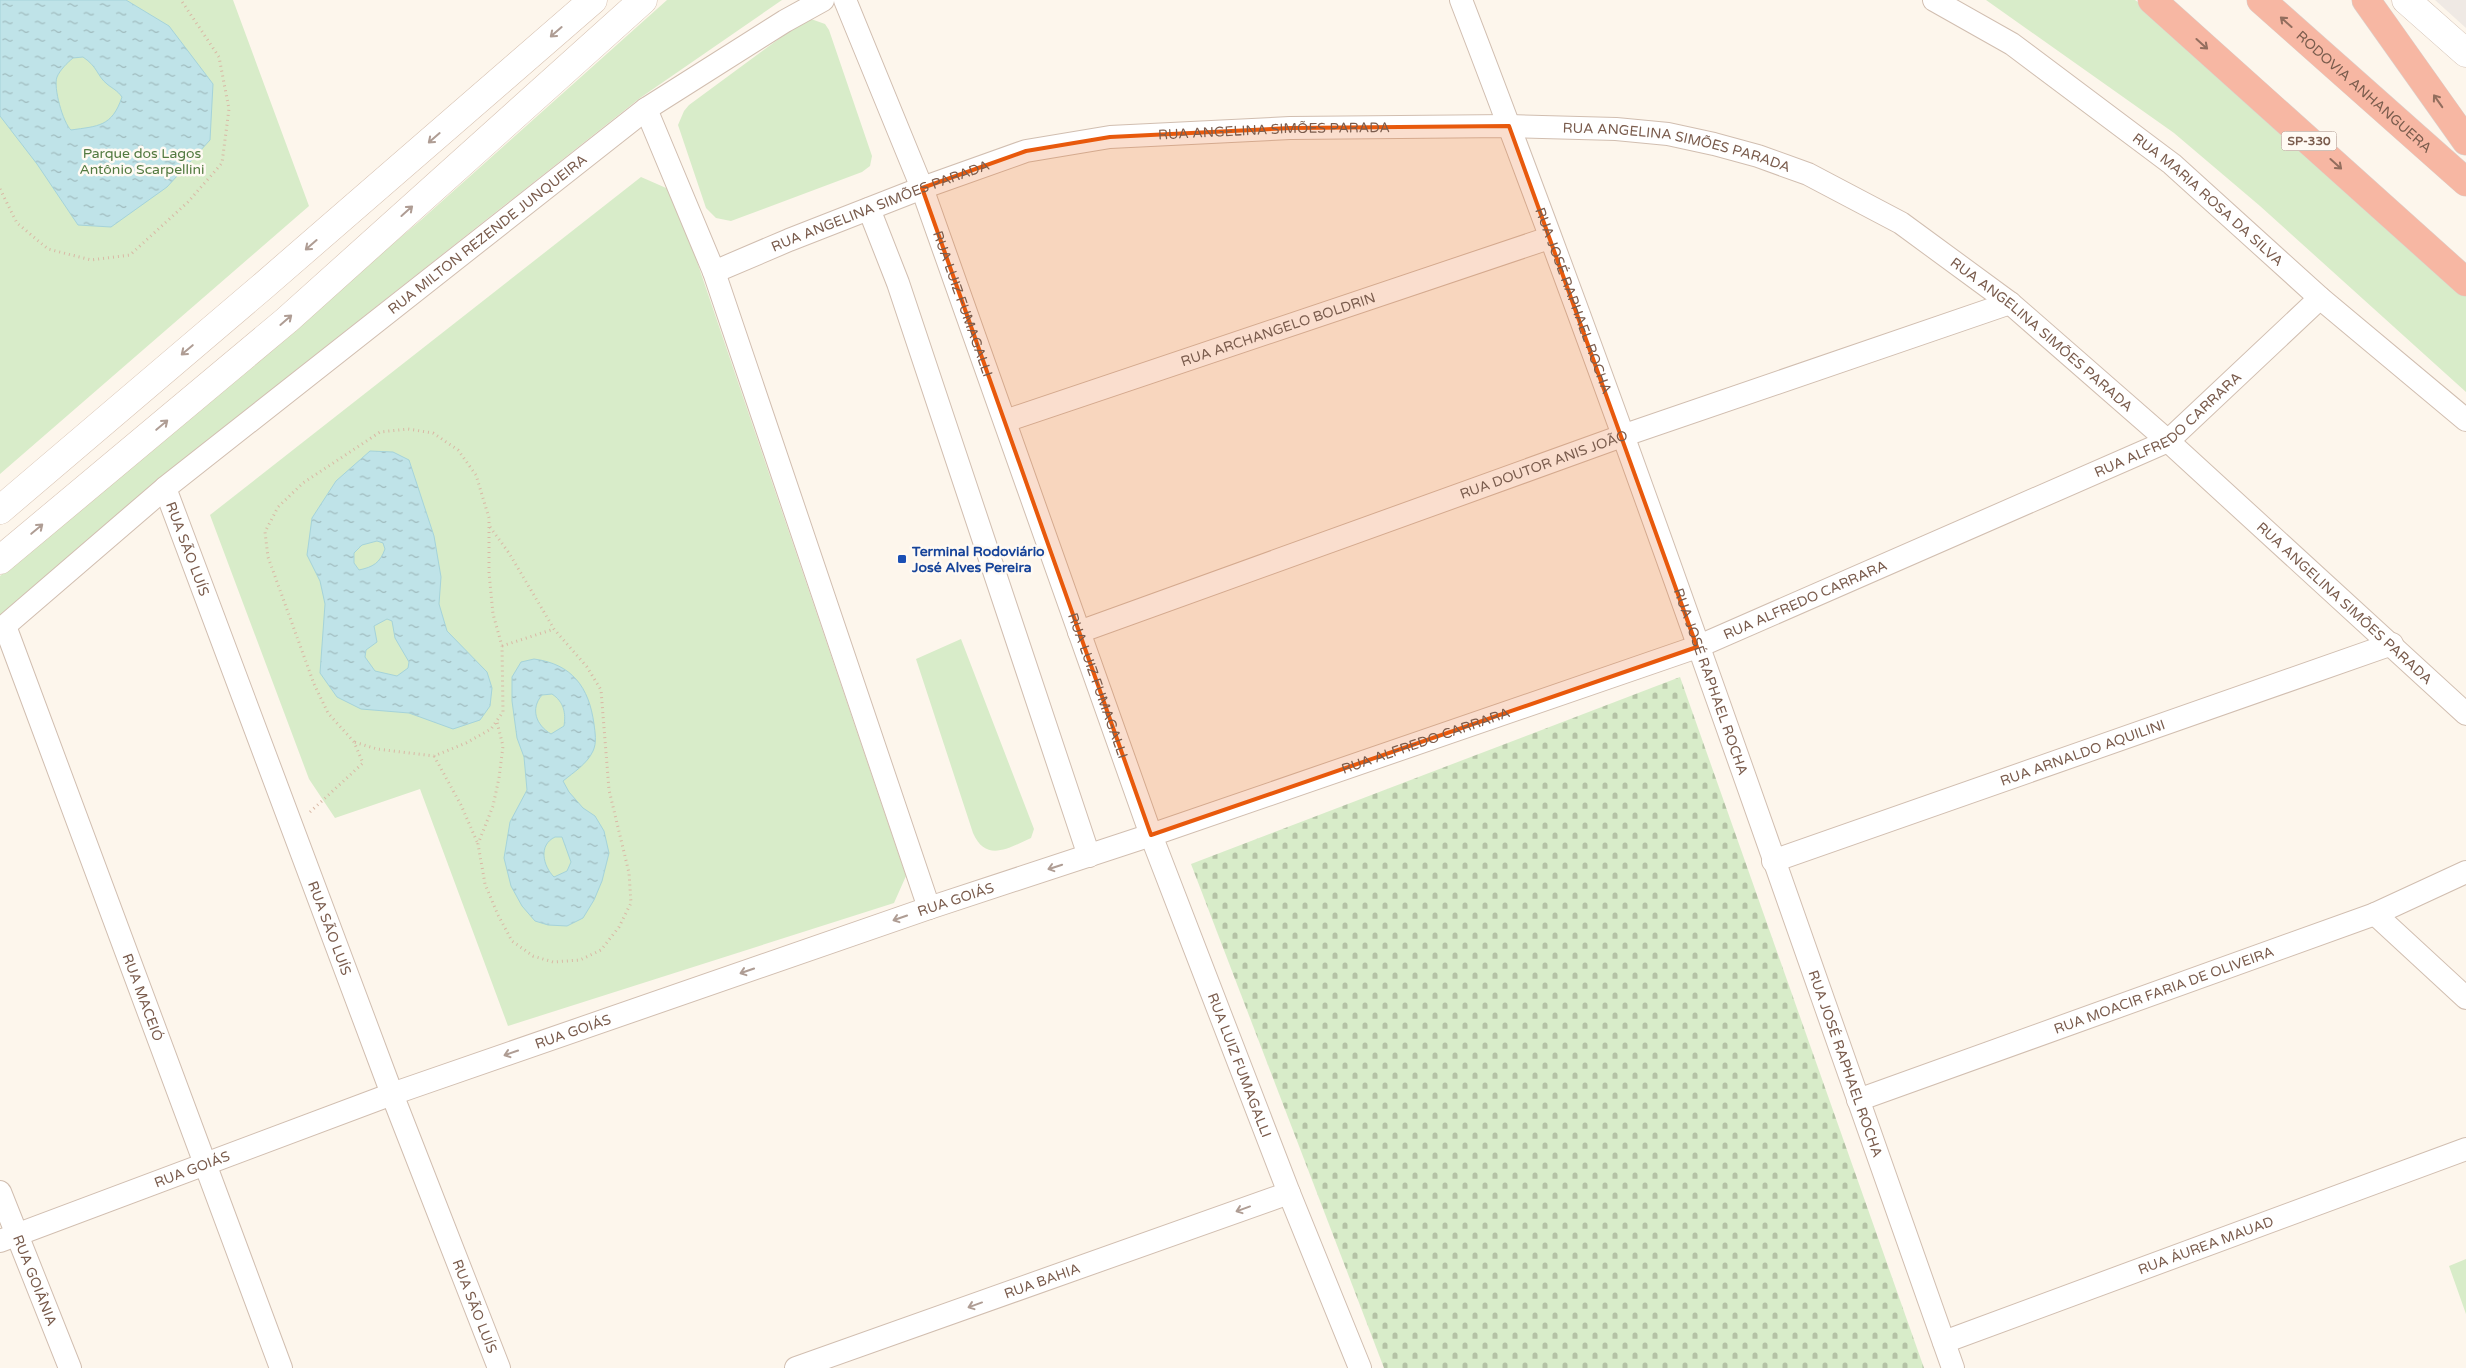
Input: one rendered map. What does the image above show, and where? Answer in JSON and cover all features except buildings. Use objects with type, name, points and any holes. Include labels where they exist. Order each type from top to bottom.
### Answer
[{"type":"highway","points":[[2146,0],[2177,21]]},
{"type":"highway","name":"SP-330","points":[[2152,0],[2466,282]]},
{"type":"highway","name":"RODOVIA ANHANGUERA","points":[[2261,0],[2466,182]]},
{"type":"highway","points":[[2366,0],[2466,140]]},
{"type":"main road","points":[[0,510],[270,280],[593,0]]},
{"type":"main road","points":[[0,560],[287,320],[643,0]]},
{"type":"main road","points":[[2406,0],[2466,52]]},
{"type":"street","name":"RUA MILTON REZENDE JUNQUEIRA","points":[[3,628],[165,488],[646,109],[784,21],[824,0]]},
{"type":"street","name":"RUA LUIZ FUMAGALLI","points":[[845,0],[922,188],[1151,835],[1289,1193],[1360,1368]]},
{"type":"street","name":"RUA JOSÉ RAPHAEL ROCHA","points":[[1460,0],[1509,126],[1622,436],[1953,1368]]},
{"type":"street","name":"RUA MARIA ROSA DA SILVA","points":[[1934,0],[2012,44],[2172,164],[2320,298],[2466,420]]},
{"type":"street","points":[[646,109],[714,272],[929,908]]},
{"type":"street","name":"RUA ANGELINA SIMÕES PARADA","points":[[714,272],[789,240],[922,188],[1026,151],[1110,137],[1290,128],[1509,126],[1616,129],[1668,134],[1714,144],[1758,156],[1808,174],[1901,223],[2010,303],[2168,441],[2392,644],[2466,714]]},
{"type":"street","points":[[870,209],[898,283],[1089,856]]},
{"type":"street","name":"RUA ARCHANGELO BOLDRIN","points":[[1004,421],[1549,238]]},
{"type":"street","name":"RUA ALFREDO CARRARA","points":[[1151,835],[1697,647],[2168,441],[2320,298]]},
{"type":"street","name":"RUA DOUTOR ANIS JOÃO","points":[[1079,632],[1622,436],[2010,303]]},
{"type":"street","name":"RUA SÃO LUÍS","points":[[165,488],[392,1094],[499,1368]]},
{"type":"street","name":"RUA MACEIÓ","points":[[3,628],[281,1368]]},
{"type":"street","name":"RUA ARNALDO AQUILINI","points":[[1773,861],[2392,644]]},
{"type":"street","name":"RUA GOIÁS","points":[[8,1238],[392,1094],[929,908],[1151,835]]},
{"type":"street","name":"RUA MOACIR FARIA DE OLIVEIRA","points":[[1858,1100],[2375,914],[2466,872]]},
{"type":"street","points":[[2375,914],[2466,998]]},
{"type":"street","name":"RUA ÁUREA MAUAD","points":[[1944,1342],[2466,1149]]},
{"type":"street","name":"RUA GOIÂNIA","points":[[0,1192],[8,1238],[70,1368]]},
{"type":"street","name":"RUA BAHIA","points":[[796,1368],[1289,1193]]},
{"type":"path","points":[[0,189],[17,223],[48,249],[90,260],[130,255],[188,202],[222,163],[230,109],[219,57],[181,0]]},
{"type":"path","points":[[293,828],[363,763],[354,742],[328,714],[314,684],[268,558],[265,532],[278,507],[303,483],[380,432],[408,428],[433,433],[458,450],[476,475],[489,518],[490,573],[494,614],[502,646],[503,712],[491,729],[466,743],[434,756],[378,749],[354,742]]},
{"type":"path","points":[[434,756],[461,805],[478,844],[485,884],[498,915],[512,940],[533,956],[553,962],[580,960],[601,950],[619,927],[631,904],[629,873],[610,790],[601,690],[588,667],[554,629],[509,553],[489,526]]},
{"type":"path","points":[[502,646],[554,629]]},
{"type":"path","points":[[478,844],[493,806],[499,778],[503,746],[496,722]]},
{"type":"highlighted area","points":[[1509,126],[1697,647],[1151,835],[922,188],[1026,151],[1110,137],[1290,128]]},
{"type":"shaded area","points":[[2435,0],[2466,0],[2466,28]]},
{"type":"green space","name":"Parque dos Lagos Antônio Scarpellini","points":[[0,0],[233,0],[309,206],[0,474]]},
{"type":"green space","points":[[667,0],[782,0],[640,98],[186,457],[0,615],[0,576],[421,220]]},
{"type":"green space","points":[[1986,0],[2135,0],[2167,21],[2466,296],[2466,392],[2260,206],[2174,133]]},
{"type":"green space","points":[[811,19],[825,24],[829,30],[872,156],[870,166],[862,172],[731,221],[716,218],[706,208],[678,125],[684,111],[689,105],[791,30]]},
{"type":"green space","points":[[641,177],[673,191],[906,876],[894,903],[508,1026],[420,789],[335,818],[309,779],[210,515]]},
{"type":"green space","points":[[961,639],[1034,829],[1031,838],[1006,849],[991,850],[984,848],[973,833],[916,659]]},
{"type":"green space","points":[[1680,677],[1924,1368],[1384,1368],[1191,864]]},
{"type":"green space","points":[[2466,1259],[2466,1314],[2449,1266]]},
{"type":"water","points":[[0,0],[126,0],[169,26],[213,84],[210,140],[167,187],[111,227],[78,225],[37,164],[0,116]],"holes":[[[83,57],[104,81],[122,97],[109,120],[96,126],[71,130],[60,105],[56,89],[57,77],[73,58]]]},
{"type":"water","points":[[370,451],[393,452],[409,460],[434,536],[441,577],[439,604],[447,631],[487,672],[492,688],[490,706],[480,720],[453,729],[409,713],[361,709],[337,697],[320,673],[325,604],[320,581],[307,555],[312,518],[336,481]],"holes":[[[377,541],[383,543],[385,549],[381,558],[372,566],[359,570],[354,563],[354,553],[362,545]],[[387,619],[392,621],[395,638],[409,662],[408,668],[397,676],[375,671],[365,657],[366,650],[377,642],[374,626]]]},
{"type":"water","points":[[534,659],[559,666],[568,672],[583,688],[592,711],[595,734],[593,751],[584,764],[563,781],[569,792],[583,808],[595,816],[604,831],[609,853],[602,881],[594,900],[583,918],[567,926],[548,925],[535,921],[522,906],[511,886],[504,858],[510,822],[527,790],[524,757],[517,738],[512,701],[512,677],[521,662]],"holes":[[[552,694],[562,704],[565,721],[564,726],[551,734],[538,721],[536,706],[542,695]],[[555,837],[562,837],[571,862],[567,871],[554,877],[545,862],[544,850],[546,845]]]},
{"type":"place","name":"Terminal Rodoviário José Alves Pereira","points":[[902,559]]}]
